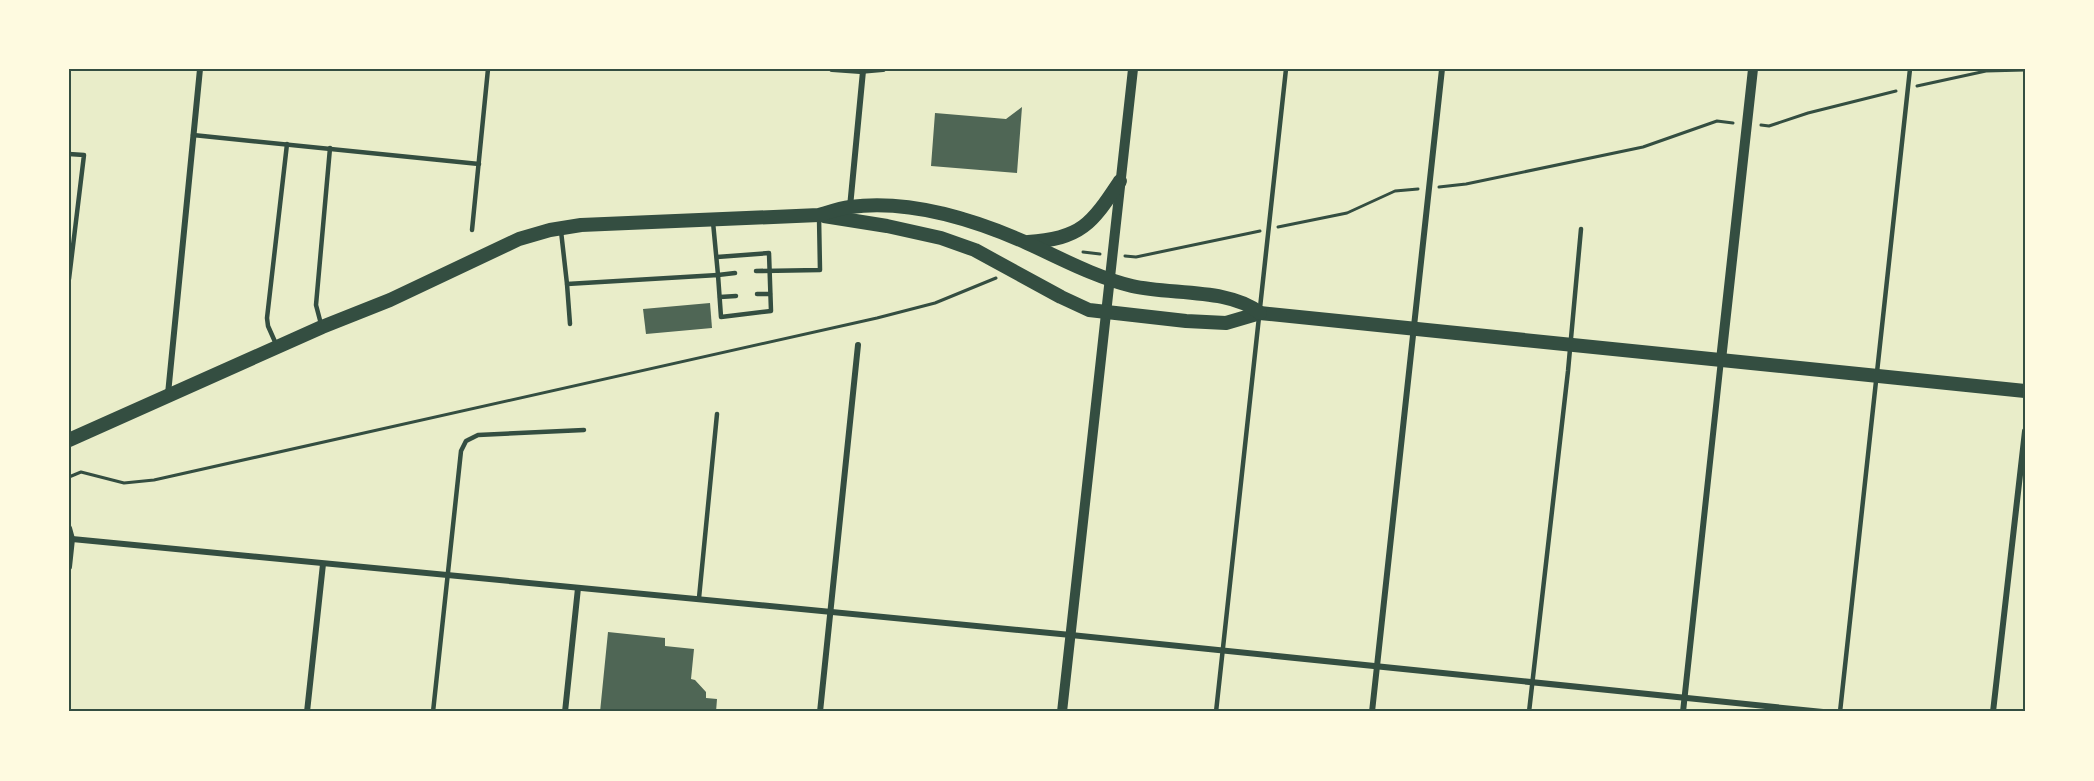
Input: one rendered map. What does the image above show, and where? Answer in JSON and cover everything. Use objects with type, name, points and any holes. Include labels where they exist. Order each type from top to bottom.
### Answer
[{"type":"main road","points":[[1026,242],[1060,238],[1085,227],[1120,181]]},
{"type":"main road","points":[[69,440],[277,346],[390,300],[519,239],[580,225],[819,214],[850,207],[916,208],[946,215],[1026,242],[1109,280],[1153,290],[1217,296],[1253,307],[1260,313]]},
{"type":"main road","points":[[819,214],[941,238],[975,250],[1089,310],[1226,323],[1260,313],[2025,391]]},
{"type":"street","points":[[168,394],[200,69]]},
{"type":"street","points":[[832,69],[863,71],[883,69]]},
{"type":"street","points":[[1062,712],[1133,69]]},
{"type":"street","points":[[1372,712],[1442,69]]},
{"type":"street","points":[[1683,712],[1753,69]]},
{"type":"street","points":[[850,207],[863,71]]},
{"type":"street","points":[[820,712],[858,345]]},
{"type":"street","points":[[1993,712],[2022,490],[2025,431]]},
{"type":"street","points":[[69,528],[72,539],[69,567]]},
{"type":"street","points":[[72,539],[699,598],[1823,712]]},
{"type":"street","points":[[307,712],[323,564]]},
{"type":"street","points":[[565,712],[578,588]]},
{"type":"lane","points":[[472,230],[488,69]]},
{"type":"lane","points":[[1216,712],[1286,69]]},
{"type":"lane","points":[[1840,712],[1910,69]]},
{"type":"lane","points":[[193,135],[479,164]]},
{"type":"lane","points":[[277,346],[267,318],[287,144]]},
{"type":"lane","points":[[322,327],[316,305],[330,148]]},
{"type":"lane","points":[[69,153],[84,155],[69,279]]},
{"type":"lane","points":[[756,271],[820,270],[819,214]]},
{"type":"lane","points":[[713,219],[722,317],[771,311],[769,253],[717,257]]},
{"type":"lane","points":[[561,228],[570,324]]},
{"type":"lane","points":[[1529,712],[1581,229]]},
{"type":"lane","points":[[567,284],[735,273]]},
{"type":"lane","points":[[756,294],[770,294]]},
{"type":"lane","points":[[720,297],[736,296]]},
{"type":"lane","points":[[699,598],[717,414]]},
{"type":"lane","points":[[433,712],[460,456],[464,443],[471,437],[493,434],[584,430]]},
{"type":"path","points":[[1081,252],[1136,257],[1347,213],[1395,191],[1466,184],[1643,147],[1718,121],[1769,126],[1808,113],[1908,88],[1986,71],[2025,70]]},
{"type":"path","points":[[69,477],[81,472],[124,483],[154,480],[877,318],[935,303],[996,278]]},
{"type":"building","points":[[1022,107],[1017,173],[931,166],[935,113],[1006,119]]},
{"type":"building","points":[[710,303],[712,328],[646,334],[643,309]]},
{"type":"building","points":[[608,632],[665,638],[665,646],[694,649],[691,679],[695,680],[706,692],[706,698],[717,699],[716,712],[600,712]]}]
